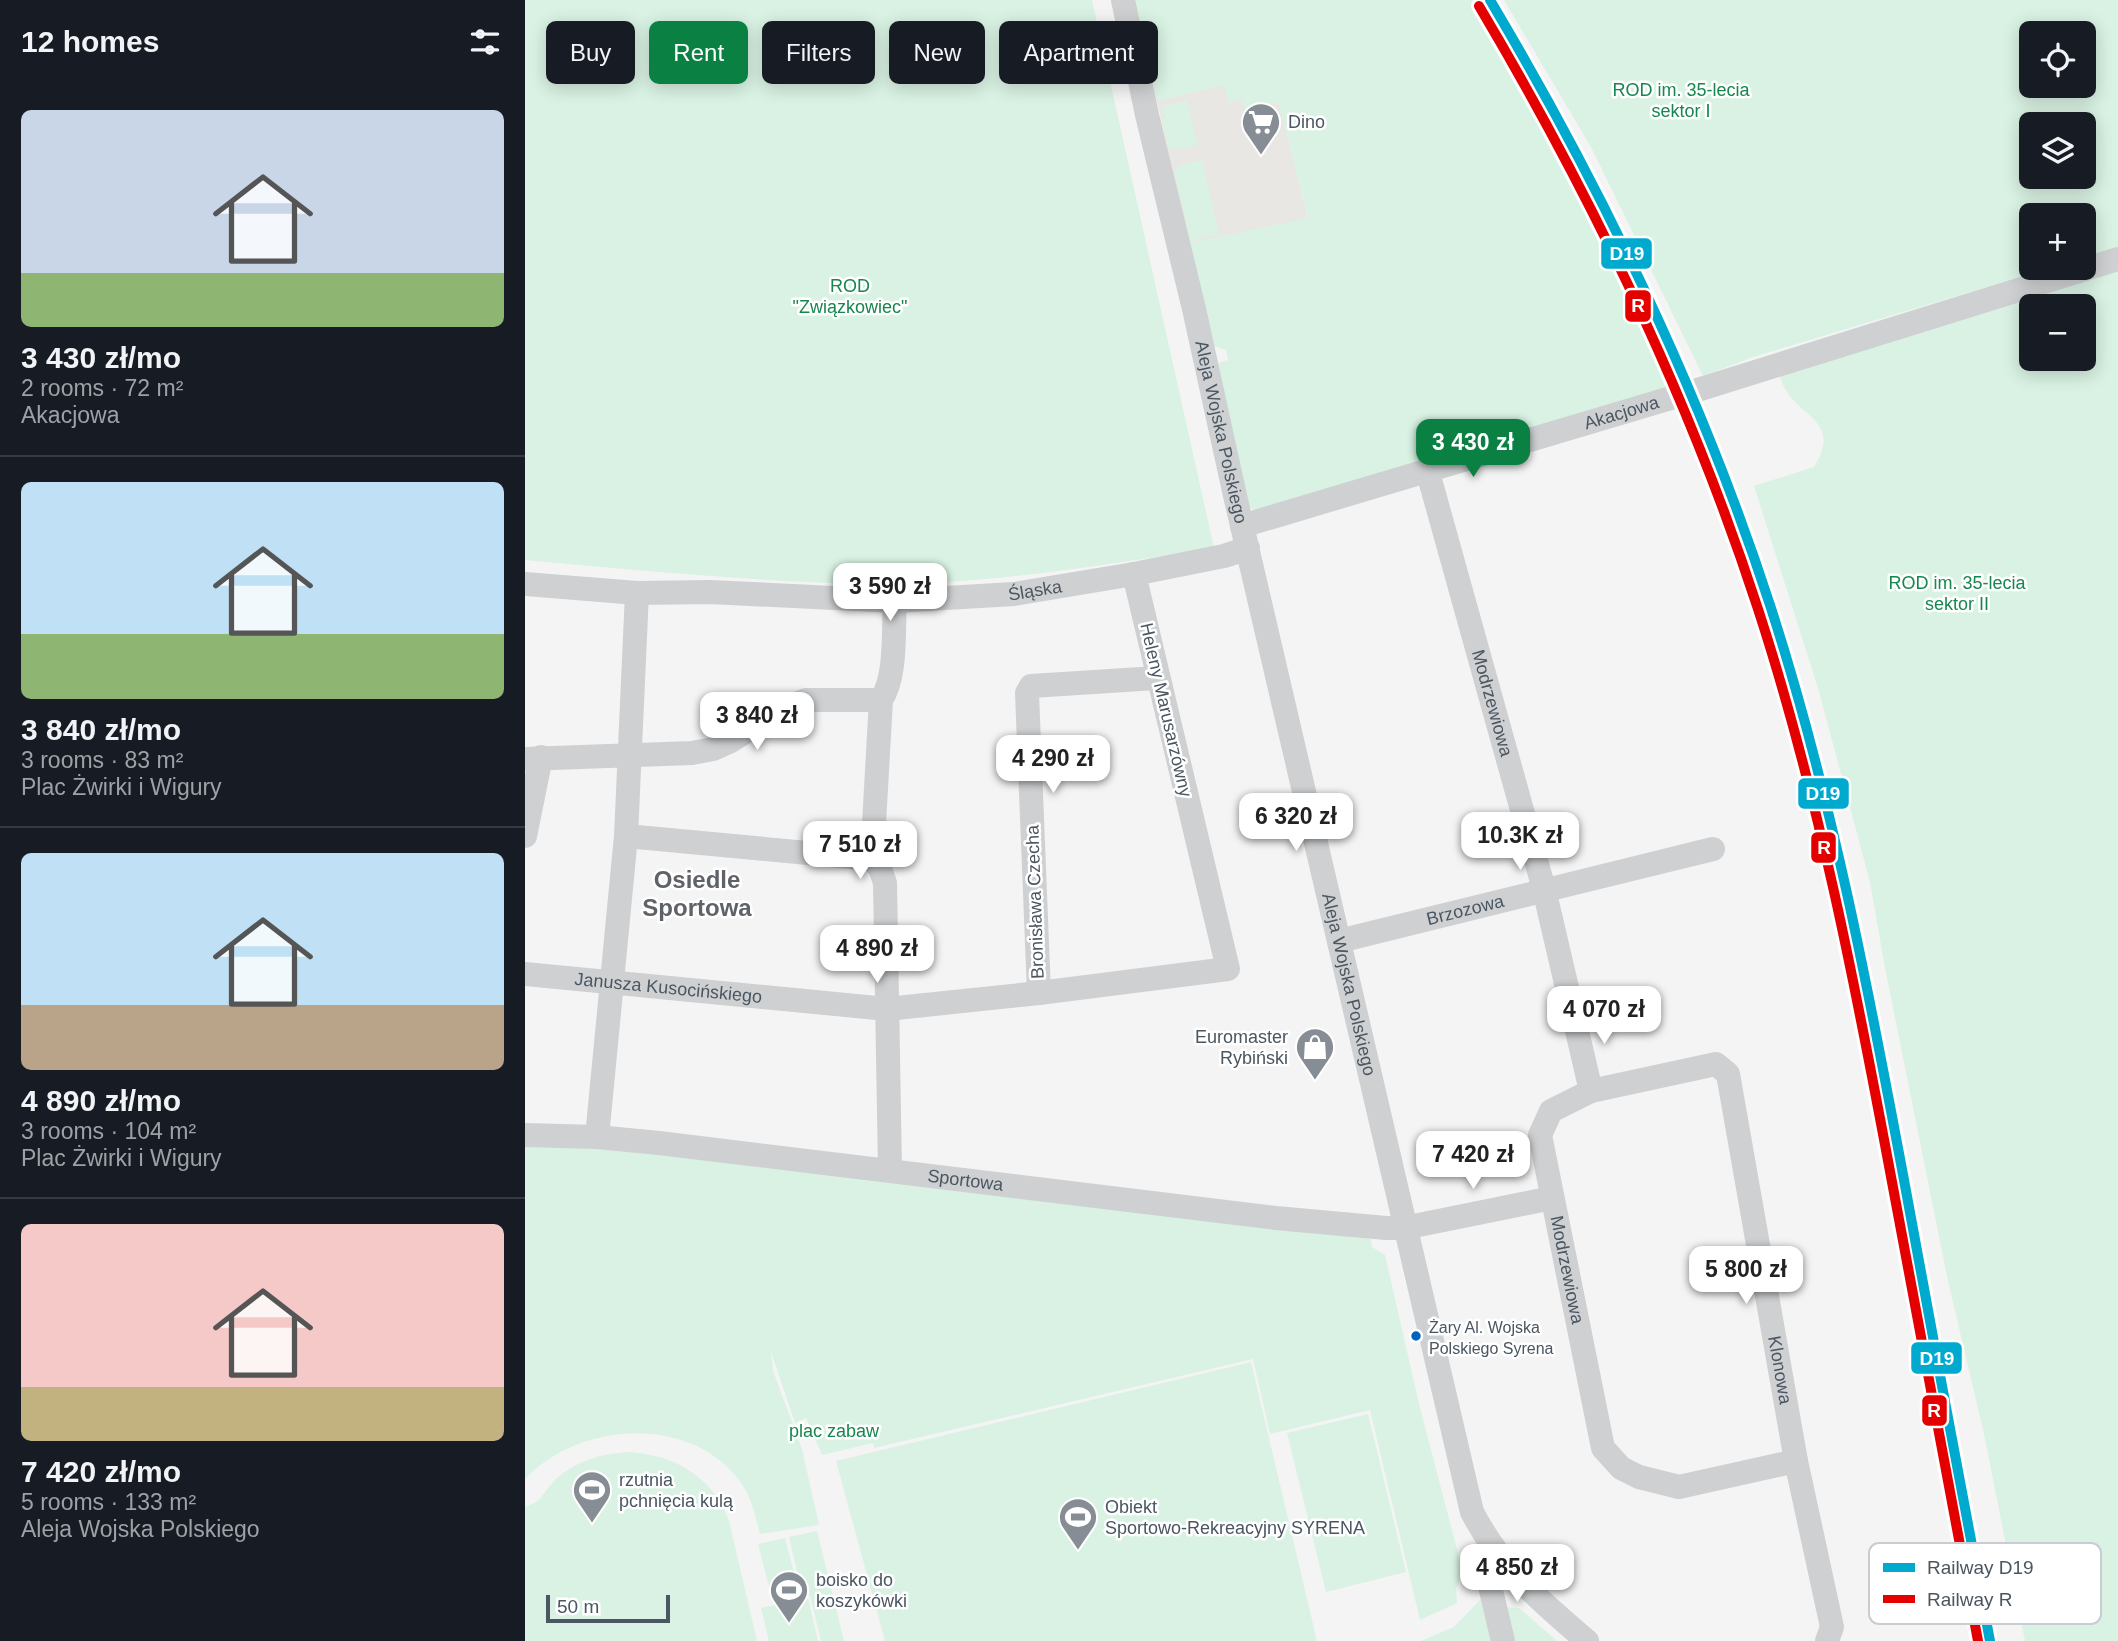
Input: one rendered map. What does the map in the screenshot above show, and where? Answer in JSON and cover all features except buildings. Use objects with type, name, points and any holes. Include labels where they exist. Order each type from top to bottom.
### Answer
[{"type":"street","name":"Aleja Wojska Polskiego","points":[[1123,0],[1147,115],[1472,1512],[1502,1562],[1529,1591],[1587,1641]]},
{"type":"street","name":"Akacjowa","points":[[1245,537],[1427,469],[1691,392],[2118,259]]},
{"type":"street","name":"Modrzewiowa","points":[[1427,469],[1544,889],[1591,1091],[1551,1111],[1540,1135],[1603,1448],[1622,1468],[1639,1477],[1679,1487],[1796,1461]]},
{"type":"street","name":"Śląska","points":[[525,584],[638,593],[710,592],[895,601],[1014,594],[1134,575],[1224,556],[1245,537]]},
{"type":"street","name":"Heleny Marusarzówny","points":[[1134,575],[1228,969]]},
{"type":"street","points":[[597,1137],[626,836],[638,593]]},
{"type":"street","points":[[890,1170],[885,883],[880,869],[872,859],[881,701],[890,678],[895,601]]},
{"type":"street","name":"Bronisława Czecha","points":[[1039,993],[1027,694],[1031,686],[1157,678]]},
{"type":"street","points":[[525,836],[533,758],[692,753],[731,741],[778,711],[806,700],[881,701]]},
{"type":"street","points":[[626,836],[872,859]]},
{"type":"street","name":"Brzozowa","points":[[1339,941],[1713,849]]},
{"type":"street","name":"Janusza Kusocińskiego","points":[[525,974],[887,1009],[1228,969]]},
{"type":"street","name":"Klonowa","points":[[1591,1091],[1716,1064],[1728,1074],[1796,1461],[1832,1627],[1827,1641]]},
{"type":"street","name":"Sportowa","points":[[525,1135],[597,1137],[1276,1218],[1404,1227],[1552,1198]]},
{"type":"street","points":[[1502,1562],[1489,1582],[1503,1641]]},
{"type":"shaded area","points":[[1158,75],[1273,77],[1308,219],[1189,243],[1153,84],[1158,84]]},
{"type":"green space","name":"ROD \"Związkowiec\"","points":[[525,0],[1092,0],[1097,21],[999,21],[999,84],[1111,84],[1214,548],[1038,574],[905,584],[692,575],[525,560]]},
{"type":"green space","points":[[1132,0],[1480,0],[1536,93],[1561,141],[1679,387],[1426,457],[1427,463],[1256,512],[1248,505],[1215,369],[1220,362],[1228,360],[1226,350],[1214,346],[1189,243],[1308,218],[1279,102],[1245,110],[1242,99],[1229,103],[1224,85],[1158,101],[1154,84],[1158,84],[1158,21],[1137,21]]},
{"type":"green space","name":"ROD im. 35-lecia sektor I","points":[[1504,0],[2118,0],[2118,247],[2096,253],[2096,203],[2019,203],[2019,277],[1753,357],[1703,376],[1591,147]]},
{"type":"green space","points":[[1187,100],[1198,145],[1173,150],[1168,147],[1162,118],[1165,117],[1163,107]]},
{"type":"green space","points":[[1202,160],[1219,234],[1190,241],[1174,171],[1180,165]]},
{"type":"green space","name":"ROD im. 35-lecia sektor II","points":[[2118,266],[2118,1641],[2025,1641],[2022,1624],[2101,1624],[2101,1543],[2006,1543],[1984,1434],[1948,1281],[1870,882],[1818,688],[1754,486],[1814,467],[1822,450],[1823,437],[1820,427],[1795,402],[1780,377],[2019,299],[2019,371],[2096,371],[2096,294],[2033,294],[2075,280],[2096,280],[2096,273]]},
{"type":"green space","name":"plac zabaw","points":[[525,1143],[729,1159],[1371,1239],[1372,1247],[1385,1255],[1420,1408],[1463,1572],[1456,1589],[1457,1603],[1420,1620],[1370,1410],[1270,1434],[1253,1359],[874,1448],[873,1443],[822,1455],[806,1418],[795,1423],[771,1352],[773,1371],[802,1449],[819,1525],[760,1534],[749,1498],[738,1479],[717,1458],[691,1444],[663,1435],[633,1433],[603,1437],[574,1446],[547,1460],[525,1479]]},
{"type":"green space","name":"Obiekt Sportowo-Rekreacyjny SYRENA","points":[[1251,1362],[1317,1641],[885,1641],[836,1461]]},
{"type":"green space","points":[[1368,1414],[1406,1572],[1326,1592],[1287,1433]]},
{"type":"green space","points":[[629,1452],[662,1458],[677,1464],[690,1471],[713,1492],[729,1521],[757,1641],[525,1641],[525,1507],[538,1500],[553,1482],[579,1464],[598,1457]]},
{"type":"green space","points":[[817,1531],[844,1641],[821,1641],[810,1595],[803,1597],[789,1537]]},
{"type":"green space","points":[[785,1538],[799,1592],[772,1599],[758,1544]]},
{"type":"green space","name":"boisko do koszykówki","points":[[808,1598],[818,1641],[769,1641],[761,1608]]},
{"type":"green space","points":[[1482,1598],[1497,1641],[1421,1641],[1454,1627]]},
{"type":"green space","points":[[1502,1607],[1519,1608],[1557,1641],[1510,1641]]},
{"type":"rail line","name":"D19","points":[[1490,0],[1572,146],[1647,295],[1713,448],[1770,605],[1812,747],[1862,963],[1972,1543]]},
{"type":"rail line","name":"R","points":[[1479,6],[1561,151],[1599,225],[1669,376],[1731,530],[1780,679],[1818,822],[1850,965],[1960,1543]]},
{"type":"rail line","name":"R","points":[[1975,1624],[1978,1641]]},
{"type":"rail line","name":"D19","points":[[1987,1624],[1990,1641]]},
{"type":"place","name":"Dino","points":[[1261,156]]},
{"type":"place","name":"Euromaster Rybiński","points":[[1315,1081]]},
{"type":"place","name":"Żary Al. Wojska Polskiego Syrena","points":[[1416,1336]]},
{"type":"place","name":"rzutnia pchnięcia kulą","points":[[592,1524]]},
{"type":"place","name":"Obiekt Sportowo-Rekreacyjny SYRENA","points":[[1078,1551]]},
{"type":"place","name":"boisko do koszykówki","points":[[789,1624]]},
{"type":"district","name":"Osiedle Sportowa","points":[[697,893]]}]
